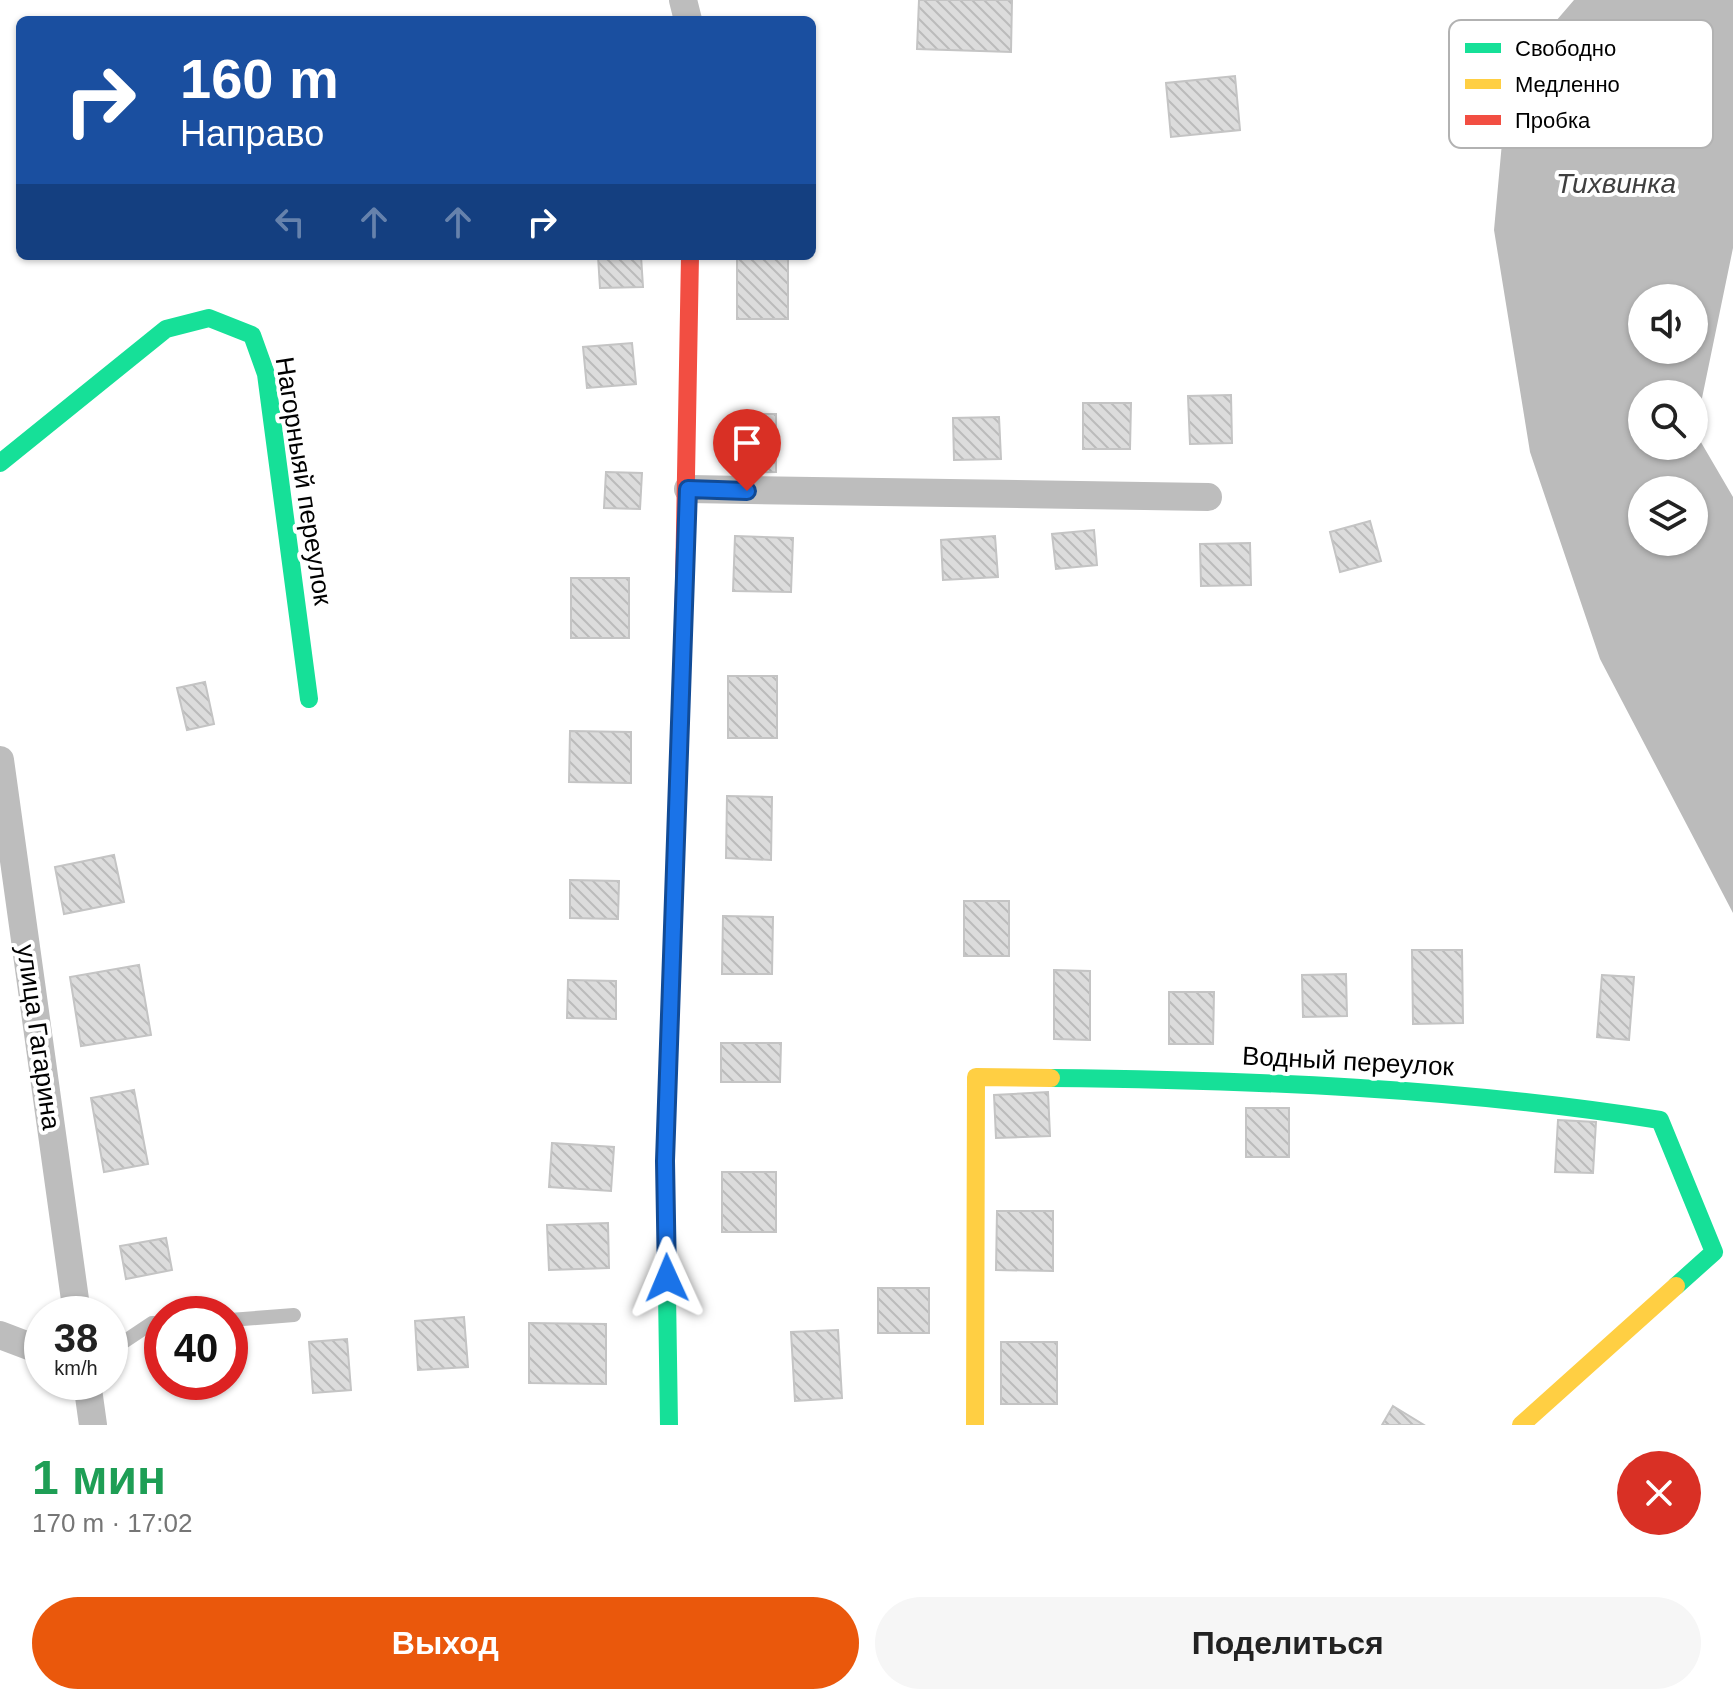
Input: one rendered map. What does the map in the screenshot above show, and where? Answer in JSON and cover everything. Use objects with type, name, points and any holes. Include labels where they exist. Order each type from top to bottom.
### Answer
[{"type":"street","points":[[669,1425],[665,1161],[688,489],[690,260]]},
{"type":"street","name":"Нагорныяй переулок","points":[[0,463],[166,329],[209,318],[252,335],[266,374],[309,699]]},
{"type":"street","points":[[688,489],[1208,497]]},
{"type":"street","name":"улица Гагарина","points":[[0,760],[74,1296]]},
{"type":"street","name":"Водный переулок","points":[[975,1425],[976,1077],[1219,1080],[1449,1092],[1599,1109],[1660,1120],[1714,1252],[1521,1425]]},
{"type":"street","points":[[0,1335],[24,1344]]},
{"type":"street","points":[[90,1400],[93,1425]]},
{"type":"lane","points":[[248,1319],[294,1315]]},
{"type":"water","name":"Тихвинка","points":[[1574,0],[1733,0],[1733,248],[1706,380],[1628,380],[1628,460],[1708,460],[1708,454],[1733,497],[1733,913],[1600,659],[1530,452],[1494,230],[1502,148],[1713,148],[1713,20],[1557,20]]},
{"type":"building","points":[[919,0],[1012,0],[1011,52],[917,49]]},
{"type":"building","points":[[1235,76],[1240,130],[1171,137],[1166,83]]},
{"type":"building","points":[[598,260],[641,260],[643,287],[600,288]]},
{"type":"building","points":[[737,260],[788,260],[788,319],[737,319]]},
{"type":"building","points":[[632,343],[636,384],[587,388],[583,347]]},
{"type":"building","points":[[1231,395],[1232,443],[1190,444],[1188,396]]},
{"type":"building","points":[[1083,403],[1131,403],[1130,449],[1083,449]]},
{"type":"building","points":[[737,414],[776,414],[776,472],[737,473]]},
{"type":"building","points":[[999,417],[1001,459],[954,460],[953,418]]},
{"type":"building","points":[[606,472],[642,473],[640,509],[604,508]]},
{"type":"building","points":[[1370,521],[1381,561],[1340,572],[1330,532]]},
{"type":"building","points":[[1094,530],[1097,565],[1056,569],[1052,534]]},
{"type":"building","points":[[735,536],[793,538],[791,592],[733,591]]},
{"type":"building","points":[[995,536],[998,577],[943,580],[941,540]]},
{"type":"building","points":[[1250,543],[1251,585],[1201,586],[1200,544]]},
{"type":"building","points":[[571,578],[629,578],[629,638],[571,638]]},
{"type":"building","points":[[728,676],[777,676],[777,738],[728,738]]},
{"type":"building","points":[[205,682],[214,724],[187,730],[177,688]]},
{"type":"building","points":[[570,731],[631,732],[631,783],[569,782]]},
{"type":"building","points":[[727,796],[772,797],[771,860],[726,858]]},
{"type":"building","points":[[114,855],[124,902],[64,914],[55,867]]},
{"type":"building","points":[[570,880],[619,881],[618,919],[570,918]]},
{"type":"building","points":[[964,901],[1009,901],[1009,956],[964,956]]},
{"type":"building","points":[[723,916],[773,917],[772,974],[722,974]]},
{"type":"building","points":[[1412,950],[1462,950],[1463,1023],[1413,1024]]},
{"type":"building","points":[[139,965],[151,1035],[81,1046],[70,977]]},
{"type":"building","points":[[1054,970],[1090,971],[1090,1040],[1054,1039]]},
{"type":"building","points":[[1346,974],[1347,1016],[1303,1017],[1302,975]]},
{"type":"building","points":[[1602,975],[1634,977],[1629,1040],[1597,1037]]},
{"type":"building","points":[[568,980],[616,981],[616,1019],[567,1018]]},
{"type":"building","points":[[1169,992],[1214,992],[1213,1044],[1169,1044]]},
{"type":"building","points":[[721,1043],[781,1043],[780,1082],[721,1082]]},
{"type":"building","points":[[134,1090],[148,1164],[104,1172],[91,1098]]},
{"type":"building","points":[[1048,1092],[1050,1136],[996,1138],[994,1095]]},
{"type":"building","points":[[1246,1108],[1289,1108],[1289,1157],[1246,1157]]},
{"type":"building","points":[[1558,1120],[1596,1122],[1593,1173],[1555,1172]]},
{"type":"building","points":[[552,1143],[614,1147],[611,1191],[549,1187]]},
{"type":"building","points":[[722,1172],[776,1172],[776,1232],[722,1232]]},
{"type":"building","points":[[997,1211],[1053,1211],[1053,1271],[996,1270]]},
{"type":"building","points":[[608,1223],[609,1268],[549,1270],[547,1225]]},
{"type":"building","points":[[166,1238],[172,1270],[126,1279],[120,1246]]},
{"type":"building","points":[[878,1288],[929,1288],[929,1333],[878,1333]]},
{"type":"building","points":[[464,1317],[468,1367],[418,1370],[415,1321]]},
{"type":"building","points":[[529,1323],[606,1324],[606,1384],[529,1383]]},
{"type":"building","points":[[838,1330],[842,1398],[795,1401],[791,1332]]},
{"type":"building","points":[[347,1339],[351,1390],[313,1393],[309,1342]]},
{"type":"building","points":[[1001,1342],[1057,1342],[1057,1404],[1001,1404]]},
{"type":"building","points":[[1393,1406],[1424,1425],[1382,1425]]},
{"type":"traffic: fast","points":[[0,463],[166,329],[209,318],[252,335],[266,374],[309,699]]},
{"type":"traffic: fast","points":[[669,1425],[665,1161],[683,640]]},
{"type":"traffic: fast","points":[[1051,1078],[1204,1081],[1432,1093],[1660,1120],[1714,1252],[1676,1286]]},
{"type":"traffic: slow","points":[[975,1425],[976,1077],[1051,1078]]},
{"type":"traffic: slow","points":[[1521,1425],[1676,1286]]},
{"type":"traffic: jam","points":[[683,640],[690,260]]},
{"type":"route","points":[[667,1278],[665,1161],[688,489],[747,491]]}]
